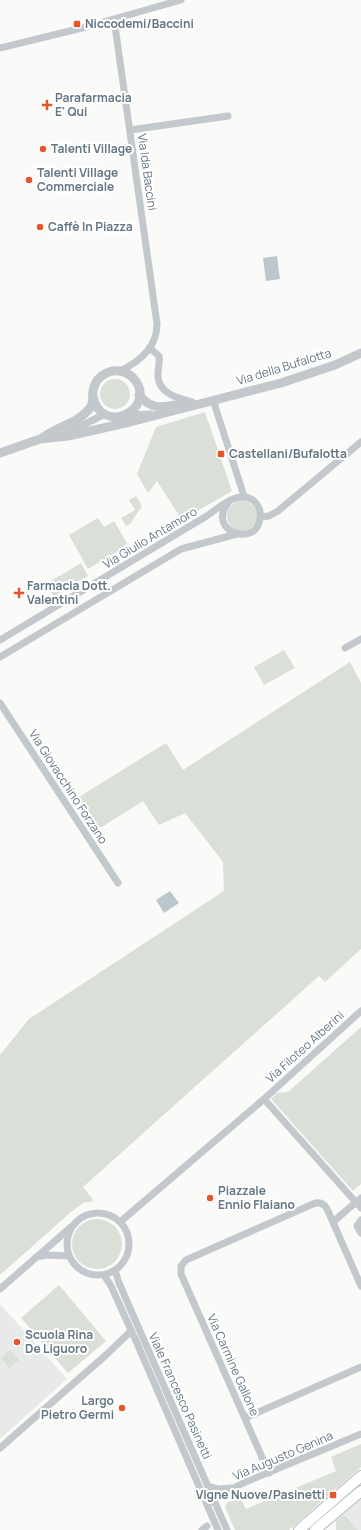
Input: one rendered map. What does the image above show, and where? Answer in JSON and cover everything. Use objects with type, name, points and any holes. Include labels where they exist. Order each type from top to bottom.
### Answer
[{"type":"main road","points":[[299,1530],[361,1476]]},
{"type":"main road","points":[[315,1530],[361,1491]]},
{"type":"street","points":[[0,48],[181,0]]},
{"type":"street","name":"Via Ida Baccini","points":[[114,19],[157,329],[150,348]]},
{"type":"street","points":[[130,130],[228,116]]},
{"type":"street","points":[[120,371],[135,363],[150,348],[159,356],[158,377],[161,386],[174,397],[192,402]]},
{"type":"street","name":"Via della Bufalotta","points":[[0,453],[40,439],[97,430],[200,405],[213,400],[292,379],[334,365],[361,353]]},
{"type":"street","points":[[120,371],[133,378],[138,387],[139,395],[137,405],[126,415]]},
{"type":"street","name":"Via della Bufalotta","points":[[40,439],[52,431],[67,425],[82,415],[91,406],[96,382],[101,376],[109,372],[120,371]]},
{"type":"street","name":"Via della Bufalotta","points":[[139,395],[148,404],[158,407],[213,400]]},
{"type":"street","points":[[93,396],[96,405],[105,414]]},
{"type":"street","points":[[213,400],[243,492],[243,497],[256,503],[259,509],[260,517],[271,515],[278,511],[361,442]]},
{"type":"street","name":"Via della Bufalotta","points":[[57,437],[105,414],[116,417],[126,415],[161,414]]},
{"type":"street","name":"Via Giulio Antamoro","points":[[0,640],[236,498],[243,497]]},
{"type":"street","points":[[228,503],[223,513],[223,521],[229,530],[237,534]]},
{"type":"street","name":"Via Giulio Antamoro","points":[[0,657],[181,549],[237,534],[244,535],[253,531],[258,525],[260,517]]},
{"type":"street","points":[[345,648],[361,639]]},
{"type":"street","name":"Via Giovacchino Forzano","points":[[0,703],[118,883]]},
{"type":"street","name":"Via Filoteo Alberini","points":[[264,1099],[361,1011]]},
{"type":"street","points":[[120,1222],[264,1099],[360,1203],[333,1222],[361,1286]]},
{"type":"street","name":"Via Carmine Gallone","points":[[269,1473],[181,1274],[181,1266],[186,1260],[313,1204],[322,1203],[333,1222]]},
{"type":"street","points":[[0,1289],[79,1219],[87,1215],[105,1213],[120,1222],[126,1230],[128,1238],[129,1248],[124,1260],[115,1270],[104,1275],[89,1274],[80,1270],[69,1256],[67,1246],[68,1235],[72,1226]]},
{"type":"street","points":[[361,1220],[357,1226],[361,1233]]},
{"type":"street","points":[[36,1257],[47,1255],[69,1256]]},
{"type":"street","name":"Viale Francesco Pasinetti","points":[[115,1270],[118,1283],[228,1530]]},
{"type":"street","name":"Viale Francesco Pasinetti","points":[[104,1275],[111,1286],[218,1530]]},
{"type":"street","points":[[0,1448],[131,1331]]},
{"type":"street","points":[[245,1418],[361,1367]]},
{"type":"street","name":"Via Augusto Genina","points":[[207,1504],[233,1488],[361,1434]]},
{"type":"street","points":[[208,1486],[218,1489],[233,1488]]},
{"type":"shaded area","points":[[277,256],[280,279],[266,281],[263,258]]},
{"type":"shaded area","points":[[115,379],[121,380],[129,388],[129,400],[121,408],[115,409],[109,408],[101,400],[100,394],[101,388],[109,380]]},
{"type":"shaded area","points":[[205,412],[232,491],[182,520],[157,481],[148,493],[137,474],[156,427]]},
{"type":"shaded area","points":[[136,496],[142,506],[130,524],[126,526],[121,518],[135,510],[129,500]]},
{"type":"shaded area","points":[[242,501],[248,502],[256,510],[256,522],[248,530],[242,531],[236,530],[228,522],[227,516],[228,510],[236,502]]},
{"type":"shaded area","points":[[98,518],[104,527],[114,521],[128,545],[88,569],[69,535]]},
{"type":"shaded area","points":[[81,563],[88,576],[54,596],[46,584]]},
{"type":"shaded area","points":[[284,650],[295,668],[264,685],[254,667]]},
{"type":"shaded area","points":[[350,662],[361,683],[361,949],[325,982],[319,976],[83,1187],[94,1201],[83,1203],[71,1212],[0,1275],[0,1055],[29,1019],[224,891],[223,862],[185,813],[159,825],[143,801],[94,832],[74,800],[166,743],[183,770]]},
{"type":"shaded area","points":[[170,891],[179,903],[164,913],[156,900]]},
{"type":"shaded area","points":[[361,1027],[361,1184],[353,1191],[271,1099],[277,1093],[288,1092]]},
{"type":"shaded area","points":[[97,1219],[106,1221],[117,1230],[122,1244],[120,1253],[111,1264],[97,1269],[88,1267],[77,1258],[72,1244],[74,1235],[83,1224]]},
{"type":"shaded area","points":[[59,1285],[106,1341],[68,1373],[21,1318]]},
{"type":"shaded area","name":"Scuola Rina De Liguoro","points":[[0,1304],[67,1379],[0,1439]]},
{"type":"shaded area","points":[[10,1350],[19,1360],[9,1368],[1,1358]]},
{"type":"shaded area","points":[[361,1444],[361,1467],[289,1530],[235,1530],[225,1507],[227,1503],[240,1496],[246,1509],[336,1471],[331,1457]]},
{"type":"shaded area","points":[[361,1494],[361,1530],[358,1530],[342,1511]]},
{"type":"shaded area","points":[[344,1514],[358,1530],[336,1530],[336,1521]]},
{"type":"place","name":"Niccodemi/Baccini","points":[[77,24]]},
{"type":"place","name":"Parafarmacia E' Qui","points":[[47,105]]},
{"type":"place","name":"Talenti Village","points":[[43,149]]},
{"type":"place","name":"Talenti Village Commerciale","points":[[29,180]]},
{"type":"place","name":"Caffè In Piazza","points":[[40,227]]},
{"type":"place","name":"Castellani/Bufalotta","points":[[221,454]]},
{"type":"place","name":"Farmacia Dott. Valentini","points":[[19,593]]},
{"type":"place","name":"Piazzale Ennio Flaiano","points":[[210,1198]]},
{"type":"place","name":"Scuola Rina De Liguoro","points":[[17,1342]]},
{"type":"place","name":"Largo Pietro Germi","points":[[122,1408]]},
{"type":"place","name":"Vigne Nuove/Pasinetti","points":[[333,1495]]}]
